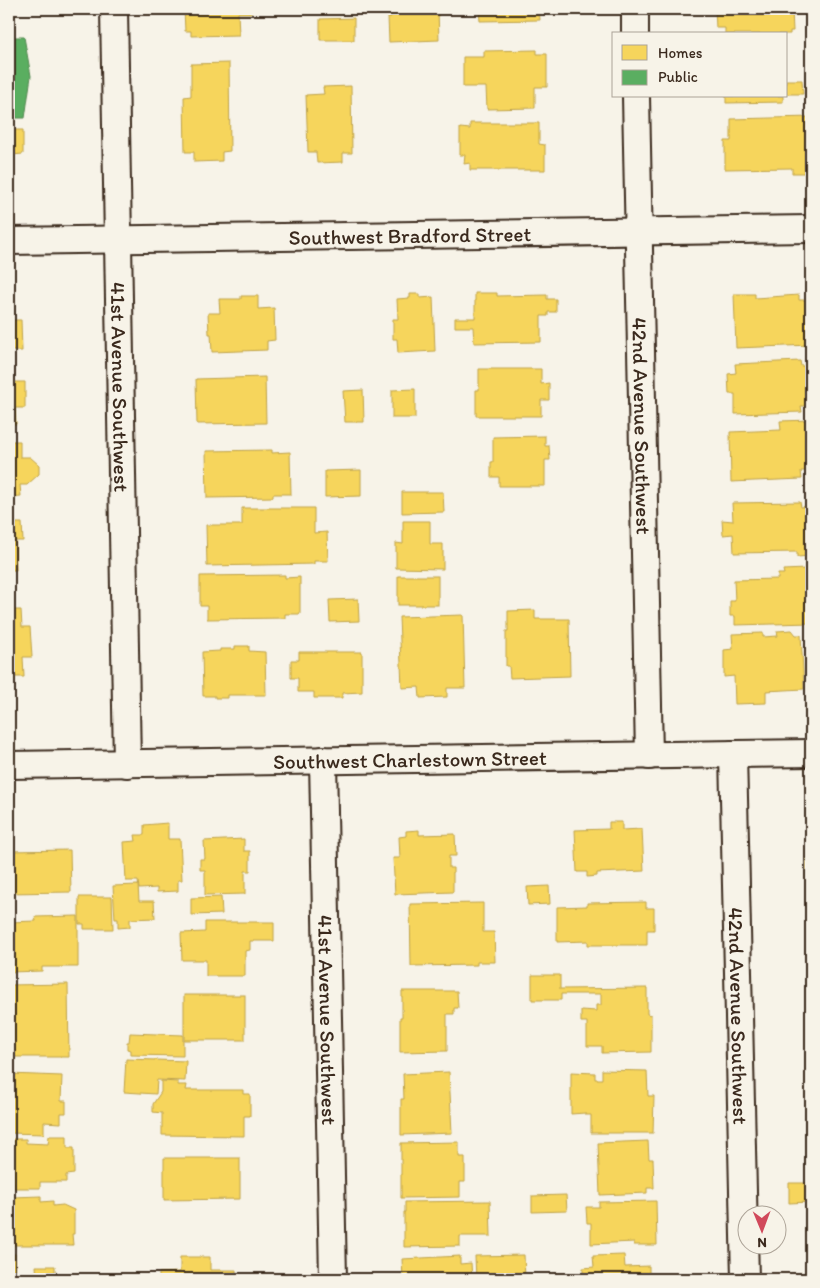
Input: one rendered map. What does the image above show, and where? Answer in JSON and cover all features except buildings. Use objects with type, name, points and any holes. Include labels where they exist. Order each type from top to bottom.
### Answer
[{"type":"street","name":"41st Avenue Southwest","points":[[114,9],[127,764]]},
{"type":"street","points":[[634,9],[635,32]]},
{"type":"street","name":"42nd Avenue Southwest","points":[[636,98],[649,756]]},
{"type":"street","name":"Southwest Bradford Street","points":[[9,241],[811,229]]},
{"type":"street","name":"Southwest Charlestown Street","points":[[9,765],[811,753]]},
{"type":"street","name":"42nd Avenue Southwest","points":[[733,754],[745,1279]]},
{"type":"street","name":"41st Avenue Southwest","points":[[324,760],[333,1279]]}]
